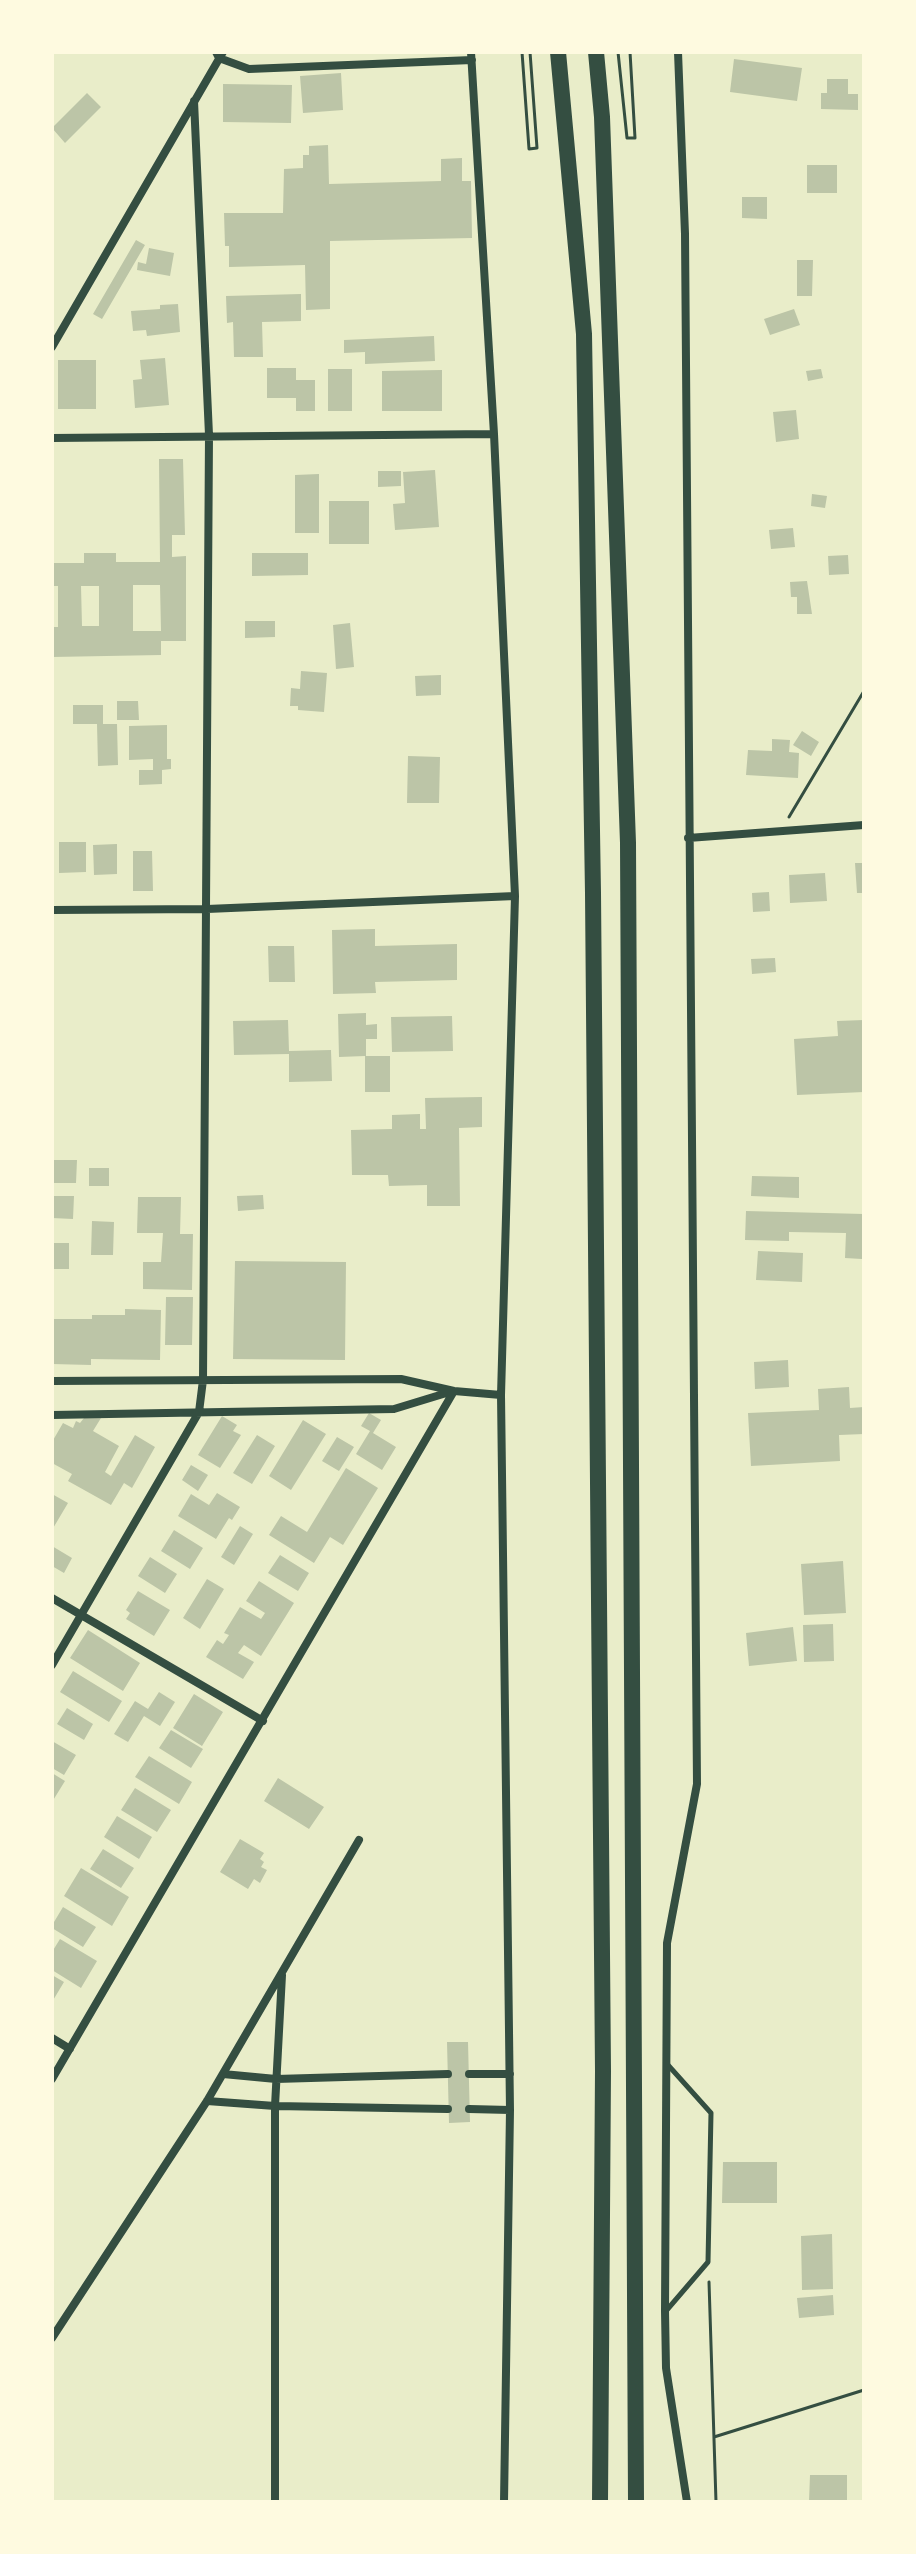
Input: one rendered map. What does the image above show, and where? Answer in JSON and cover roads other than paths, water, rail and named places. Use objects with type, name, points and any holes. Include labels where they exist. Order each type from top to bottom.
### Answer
[{"type":"highway","points":[[558,52],[584,334],[593,893],[602,2039],[600,2502]]},
{"type":"highway","points":[[596,52],[602,117],[628,843],[636,2502]]},
{"type":"street","points":[[678,52],[685,250],[697,1784],[667,1943],[665,2311],[666,2368],[687,2502]]},
{"type":"street","points":[[52,347],[219,54],[249,69],[472,56],[494,434],[515,896],[501,1395],[510,2074],[504,2502]]},
{"type":"street","points":[[52,1665],[199,1412],[203,1380],[209,435],[194,101]]},
{"type":"street","points":[[52,438],[494,434]]},
{"type":"street","points":[[688,838],[864,825]]},
{"type":"street","points":[[52,910],[207,909],[515,896]]},
{"type":"street","points":[[52,1381],[401,1379],[454,1391],[501,1395]]},
{"type":"street","points":[[52,1415],[394,1409],[454,1391]]},
{"type":"street","points":[[52,2079],[454,1391]]},
{"type":"street","points":[[52,1598],[263,1721]]},
{"type":"street","points":[[52,2338],[207,2101],[359,1840]]},
{"type":"street","points":[[275,2502],[275,2106],[282,1973]]},
{"type":"street","points":[[52,2038],[70,2049]]},
{"type":"street","points":[[223,2074],[276,2079],[448,2074]]},
{"type":"street","points":[[469,2074],[510,2074]]},
{"type":"street","points":[[207,2101],[275,2106],[448,2109]]},
{"type":"street","points":[[469,2109],[510,2110]]},
{"type":"lane","points":[[665,2311],[708,2262],[711,2113],[667,2063]]}]
